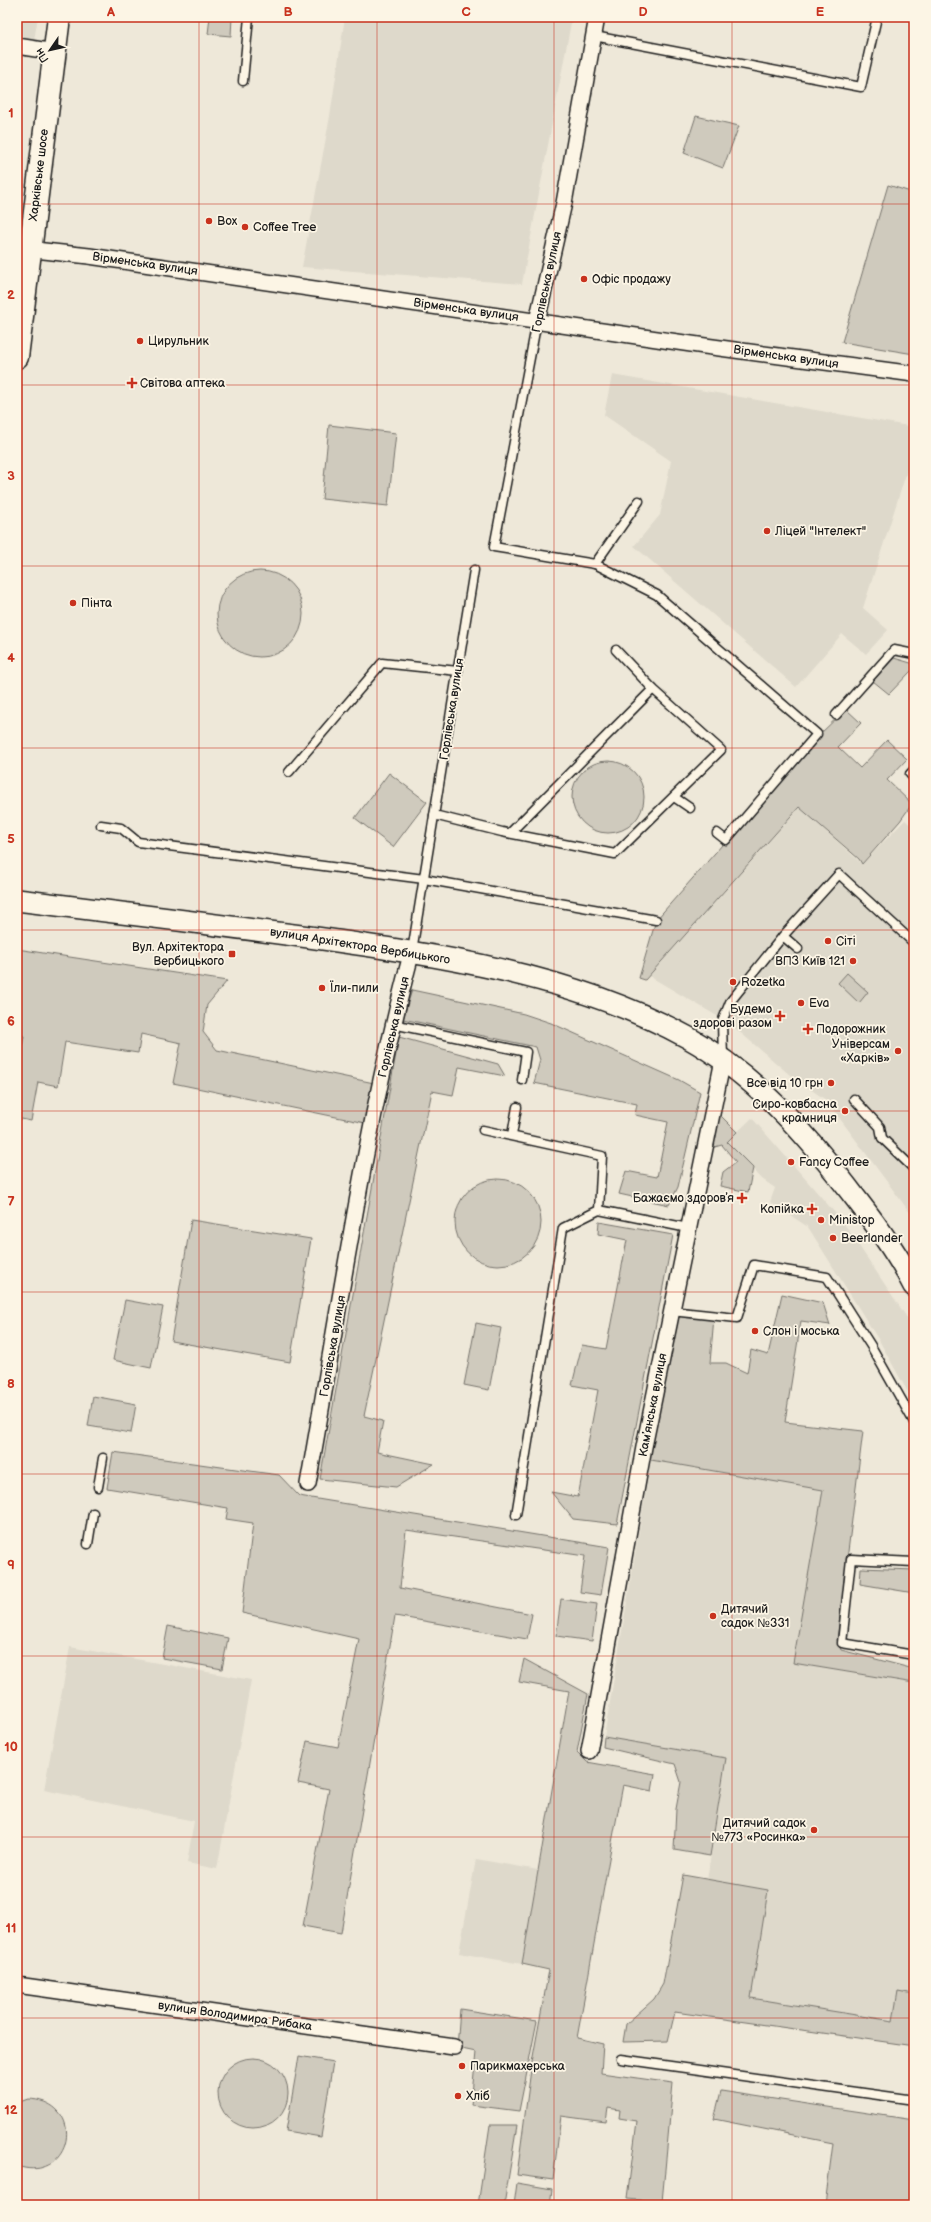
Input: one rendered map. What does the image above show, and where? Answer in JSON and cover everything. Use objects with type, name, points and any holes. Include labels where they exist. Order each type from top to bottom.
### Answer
[{"type":"main road","name":"Харківське шосе","points":[[17,357],[24,249],[55,52],[59,17]]},
{"type":"street","name":"Горлівська вулиця","points":[[537,321],[564,203],[597,17]]},
{"type":"street","points":[[17,46],[55,52]]},
{"type":"street","name":"Вірменська вулиця","points":[[24,249],[89,256],[914,374]]},
{"type":"street","name":"вулиця Архітектора Вербицького","points":[[17,900],[412,951],[508,971],[584,993],[647,1017],[688,1038],[723,1060],[762,1093],[822,1156],[912,1273]]},
{"type":"street","name":"Горлівська вулиця","points":[[308,1484],[353,1229],[393,1024],[412,951]]},
{"type":"street","name":"Камʼянська вулиця","points":[[589,1751],[642,1454],[723,1060]]},
{"type":"street","name":"вулиця Володимира Рибака","points":[[17,1985],[454,2047]]},
{"type":"lane","points":[[243,82],[249,17]]},
{"type":"lane","points":[[594,36],[861,87],[878,17]]},
{"type":"lane","name":"Горлівська вулиця","points":[[537,321],[494,547],[595,564]]},
{"type":"lane","points":[[639,501],[595,564],[657,595],[817,734],[726,840],[717,833]]},
{"type":"lane","name":"Горлівська вулиця","points":[[412,951],[474,570]]},
{"type":"lane","points":[[434,815],[510,833],[615,854],[721,750],[653,689],[616,650]]},
{"type":"lane","points":[[836,715],[894,650],[914,654]]},
{"type":"lane","points":[[289,772],[382,663],[458,671]]},
{"type":"lane","points":[[510,833],[653,689]]},
{"type":"lane","points":[[914,770],[910,774],[914,778]]},
{"type":"lane","points":[[674,796],[690,808]]},
{"type":"lane","points":[[101,825],[121,828],[138,842],[424,879],[656,920]]},
{"type":"lane","points":[[723,1060],[722,1022],[730,1002],[783,936],[839,874],[914,943]]},
{"type":"lane","points":[[783,936],[798,949]]},
{"type":"lane","points":[[393,1024],[526,1052],[522,1080]]},
{"type":"lane","points":[[854,1099],[880,1127],[882,1138],[914,1169]]},
{"type":"lane","points":[[512,1135],[517,1107]]},
{"type":"lane","points":[[483,1130],[512,1135],[602,1156],[599,1210]]},
{"type":"lane","points":[[516,1515],[563,1228],[599,1210],[688,1228]]},
{"type":"lane","points":[[671,1311],[737,1318],[754,1265],[827,1277],[871,1346],[914,1422]]},
{"type":"lane","points":[[98,1487],[103,1458]]},
{"type":"lane","points":[[88,1544],[93,1513]]},
{"type":"lane","points":[[914,1562],[852,1559],[842,1643],[914,1655]]},
{"type":"lane","points":[[621,2059],[914,2100]]},
{"type":"shaded area","points":[[17,17],[38,17],[34,40],[17,38]]},
{"type":"shaded area","points":[[210,17],[232,17],[231,36],[208,34]]},
{"type":"shaded area","points":[[345,17],[572,17],[522,284],[302,267],[330,116]]},
{"type":"shaded area","points":[[696,116],[739,126],[723,168],[684,153]]},
{"type":"shaded area","points":[[888,185],[914,193],[914,354],[842,342]]},
{"type":"shaded area","name":"Ліцей \"Інтелект\"","points":[[612,375],[914,427],[914,449],[863,608],[888,630],[866,654],[842,634],[796,687],[634,546],[660,515],[671,461],[604,415]]},
{"type":"shaded area","points":[[329,425],[396,433],[388,506],[322,499]]},
{"type":"shaded area","points":[[260,571],[276,574],[284,578],[296,590],[300,598],[303,614],[300,630],[296,638],[284,650],[276,654],[260,657],[244,654],[236,650],[224,638],[220,630],[217,614],[220,598],[224,590],[236,578],[244,574]]},
{"type":"shaded area","points":[[894,658],[914,664],[914,674],[911,671],[889,694],[873,681]]},
{"type":"shaded area","points":[[846,709],[861,723],[838,747],[860,768],[887,740],[907,759],[887,780],[912,804],[900,821],[862,864],[859,859],[799,807],[645,980],[639,978],[656,920],[818,736]]},
{"type":"shaded area","points":[[608,761],[628,767],[638,777],[644,797],[638,817],[628,827],[608,833],[588,827],[578,817],[572,797],[578,777],[588,767]]},
{"type":"shaded area","points":[[389,773],[427,802],[393,847],[355,818]]},
{"type":"shaded area","points":[[800,807],[862,864],[905,820],[914,828],[914,1218],[826,1100],[790,1075],[729,1023],[649,976]]},
{"type":"shaded area","points":[[17,949],[227,981],[207,1005],[203,1032],[217,1050],[374,1083],[365,1123],[173,1083],[181,1043],[141,1034],[138,1053],[65,1042],[58,1086],[38,1082],[31,1121],[17,1118],[17,1073],[24,1036],[17,1035]]},
{"type":"shaded area","points":[[847,973],[868,992],[859,1003],[838,983]]},
{"type":"shaded area","points":[[412,990],[524,1014],[551,1023],[679,1080],[700,1092],[678,1187],[669,1205],[619,1194],[626,1171],[657,1177],[668,1122],[635,1115],[637,1104],[534,1083],[540,1060],[536,1047],[403,1019]]},
{"type":"shaded area","points":[[399,1037],[498,1064],[505,1076],[459,1067],[453,1095],[432,1091],[364,1416],[383,1421],[377,1452],[434,1464],[396,1487],[320,1479]]},
{"type":"shaded area","points":[[717,1112],[737,1132],[727,1142],[753,1168],[748,1192],[720,1186],[723,1172],[736,1162],[722,1145],[711,1148]]},
{"type":"shaded area","points":[[752,1118],[843,1222],[914,1328],[914,1403],[880,1342],[808,1227],[770,1202],[775,1188],[762,1179],[727,1142]]},
{"type":"shaded area","points":[[498,1179],[514,1182],[522,1186],[534,1198],[538,1206],[541,1222],[538,1238],[534,1246],[522,1258],[514,1262],[498,1265],[482,1262],[474,1258],[462,1246],[458,1238],[455,1222],[458,1206],[462,1198],[474,1186],[482,1182]]},
{"type":"shaded area","points":[[191,1220],[311,1239],[290,1362],[171,1341]]},
{"type":"shaded area","points":[[599,1222],[673,1235],[617,1524],[573,1519],[551,1492],[578,1497],[598,1390],[572,1385],[582,1345],[606,1349],[627,1240],[598,1234]]},
{"type":"shaded area","points":[[782,1294],[823,1303],[830,1325],[801,1321],[785,1422],[863,1431],[837,1640],[841,1650],[914,1669],[914,1683],[793,1663],[823,1490],[651,1460],[648,1453],[678,1315],[714,1317],[710,1363],[726,1363],[747,1373],[751,1350],[768,1355]]},
{"type":"shaded area","points":[[125,1300],[163,1307],[151,1368],[113,1360]]},
{"type":"shaded area","points":[[476,1323],[501,1328],[489,1390],[464,1385]]},
{"type":"shaded area","points":[[93,1396],[136,1404],[131,1433],[88,1426]]},
{"type":"shaded area","points":[[113,1452],[279,1475],[299,1496],[609,1547],[601,1595],[580,1592],[585,1556],[406,1530],[400,1588],[532,1614],[527,1639],[395,1616],[341,1933],[303,1926],[329,1789],[298,1783],[307,1741],[338,1747],[359,1639],[242,1613],[253,1523],[226,1519],[228,1508],[107,1488]]},
{"type":"shaded area","points":[[651,1460],[824,1490],[793,1663],[914,1683],[914,1994],[898,1992],[893,2021],[751,1998],[768,1890],[707,1880],[726,1758],[604,1737]]},
{"type":"shaded area","points":[[861,1568],[914,1570],[914,1593],[860,1584]]},
{"type":"shaded area","points":[[561,1599],[597,1604],[592,1641],[556,1636]]},
{"type":"shaded area","points":[[168,1626],[228,1638],[222,1669],[162,1658]]},
{"type":"shaded area","points":[[70,1647],[251,1680],[217,1869],[187,1863],[194,1821],[44,1790]]},
{"type":"shaded area","points":[[524,1659],[588,1694],[577,1752],[587,1762],[655,1774],[652,1791],[623,1785],[577,2038],[603,2044],[601,2073],[673,2083],[662,2202],[627,2199],[637,2121],[619,2118],[620,2110],[608,2108],[606,2122],[561,2116],[553,2180],[517,2175],[532,2062],[549,1970],[522,1964],[569,1691],[519,1682]]},
{"type":"shaded area","points":[[604,1737],[726,1758],[710,1856],[674,1850],[676,1809],[681,1782],[675,1764],[603,1747]]},
{"type":"shaded area","points":[[476,1859],[538,1870],[522,1964],[459,1953]]},
{"type":"shaded area","points":[[683,1875],[768,1890],[751,1998],[893,2021],[898,1991],[914,1994],[914,2046],[675,2012],[668,2041],[623,2042],[626,2024],[654,1999],[663,1984]]},
{"type":"shaded area","points":[[460,2009],[537,2021],[519,2111],[471,2105],[476,2052],[457,2048]]},
{"type":"shaded area","points":[[299,2056],[333,2062],[321,2137],[286,2131]]},
{"type":"shaded area","points":[[253,2058],[266,2061],[278,2068],[285,2080],[288,2093],[285,2106],[278,2118],[266,2125],[253,2128],[240,2125],[228,2118],[221,2106],[218,2093],[221,2080],[228,2068],[240,2061]]},
{"type":"shaded area","points":[[721,2091],[914,2120],[914,2205],[825,2205],[833,2143],[714,2119]]},
{"type":"shaded area","points":[[28,2099],[47,2103],[60,2113],[66,2126],[66,2140],[61,2154],[50,2164],[36,2169],[17,2166],[17,2103]]},
{"type":"shaded area","points":[[490,2125],[517,2125],[504,2205],[478,2205]]},
{"type":"shaded area","points":[[517,2183],[552,2189],[550,2205],[514,2205]]},
{"type":"place","name":"Box","points":[[209,221]]},
{"type":"place","name":"Coffee Tree","points":[[245,227]]},
{"type":"place","name":"Офіс продажу","points":[[584,279]]},
{"type":"place","name":"Цирульник","points":[[140,341]]},
{"type":"place","name":"Світова аптека","points":[[132,383]]},
{"type":"place","name":"Ліцей \"Інтелект\"","points":[[767,531]]},
{"type":"place","name":"Пінта","points":[[73,603]]},
{"type":"place","name":"Сіті","points":[[828,941]]},
{"type":"place","name":"Вул. Архітектора Вербицького","points":[[232,954]]},
{"type":"place","name":"ВПЗ Київ 121","points":[[853,961]]},
{"type":"place","name":"Rozetka","points":[[733,982]]},
{"type":"place","name":"Їли-пили","points":[[322,988]]},
{"type":"place","name":"Eva","points":[[801,1003]]},
{"type":"place","name":"Будемо здорові разом","points":[[780,1016]]},
{"type":"place","name":"Подорожник","points":[[808,1029]]},
{"type":"place","name":"Універсам «Харків»","points":[[898,1051]]},
{"type":"place","name":"Все від 10 грн","points":[[831,1083]]},
{"type":"place","name":"Сиро-ковбасна крамниця","points":[[845,1111]]},
{"type":"place","name":"Fancy Coffee","points":[[791,1162]]},
{"type":"place","name":"Бажаємо здоровʼя","points":[[742,1198]]},
{"type":"place","name":"Копійка","points":[[812,1209]]},
{"type":"place","name":"Ministop","points":[[821,1220]]},
{"type":"place","name":"Beerlander","points":[[833,1238]]},
{"type":"place","name":"Слон і моська","points":[[755,1331]]},
{"type":"place","name":"Дитячий садок №331","points":[[713,1616]]},
{"type":"place","name":"Дитячий садок №773 «Росинка»","points":[[814,1830]]},
{"type":"place","name":"Парикмахерська","points":[[462,2066]]},
{"type":"place","name":"Хліб","points":[[458,2096]]}]
